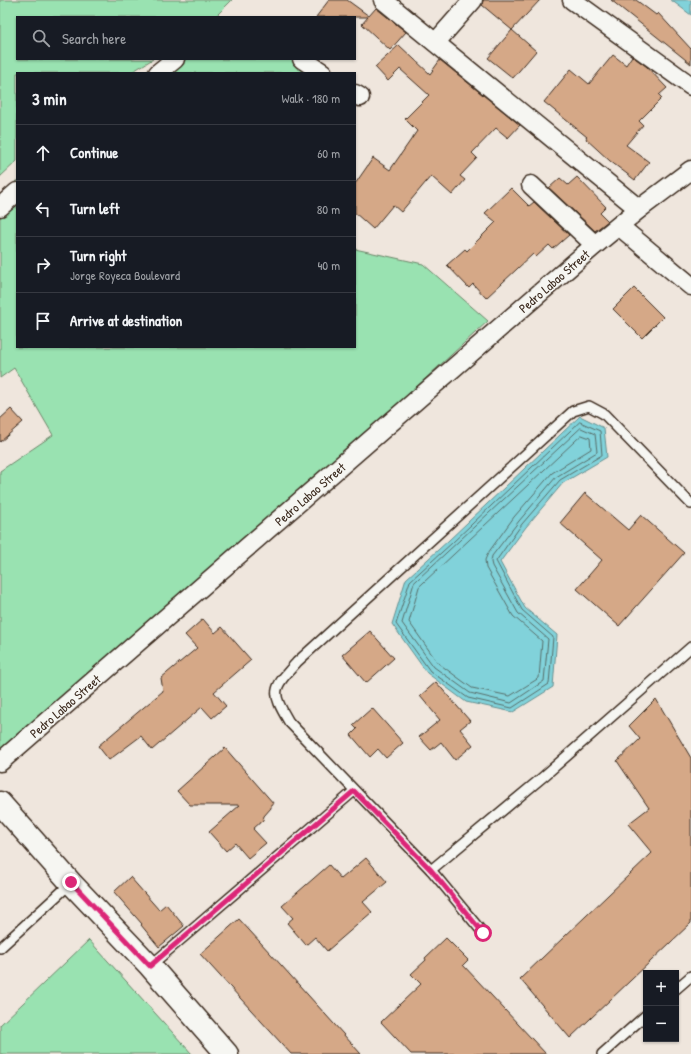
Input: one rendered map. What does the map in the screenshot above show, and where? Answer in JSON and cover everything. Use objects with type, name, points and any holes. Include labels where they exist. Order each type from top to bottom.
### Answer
[{"type":"street","points":[[383,0],[639,209]]},
{"type":"street","points":[[436,42],[473,0]]},
{"type":"street","points":[[572,0],[691,86]]},
{"type":"street","points":[[159,72],[173,60]]},
{"type":"street","points":[[304,60],[322,72]]},
{"type":"street","name":"Pedro Labao Street","points":[[0,762],[595,246],[639,209],[691,170]]},
{"type":"street","points":[[531,185],[595,246]]},
{"type":"street","points":[[0,207],[16,193]]},
{"type":"street","points":[[619,226],[691,286]]},
{"type":"street","points":[[2,811],[150,966],[227,1054]]},
{"type":"lane","points":[[483,933],[431,870],[289,722],[278,704],[276,694],[281,681],[297,662],[573,411],[589,406],[604,414],[691,504]]},
{"type":"lane","points":[[431,870],[544,776],[691,647]]},
{"type":"lane","points":[[150,966],[354,791]]},
{"type":"lane","points":[[0,948],[71,882]]},
{"type":"lane","points":[[679,986],[691,976]]},
{"type":"lane","points":[[602,1054],[643,1018]]},
{"type":"green space","points":[[0,0],[232,0],[216,16],[16,16],[16,60],[151,60],[132,72],[16,72],[16,162],[0,177]]},
{"type":"green space","points":[[164,60],[305,60],[319,72],[146,72]]},
{"type":"green space","points":[[16,181],[16,348],[356,348],[356,249],[423,264],[488,321],[0,770],[0,471],[53,435],[14,368],[0,378],[0,196]]},
{"type":"green space","points":[[89,940],[192,1054],[0,1054],[0,1025]]},
{"type":"water","points":[[671,0],[691,0],[691,15]]},
{"type":"water","points":[[580,416],[604,428],[607,457],[563,483],[526,527],[500,562],[525,608],[557,635],[553,687],[513,712],[466,702],[427,673],[392,624],[406,579]]},
{"type":"building","points":[[329,0],[347,0],[369,16],[376,8],[406,32],[390,50],[362,24],[368,17],[317,16]]},
{"type":"building","points":[[483,0],[540,0],[512,30],[482,5]]},
{"type":"building","points":[[611,0],[636,0],[656,15],[658,13],[691,49],[691,64]]},
{"type":"building","points":[[512,30],[536,51],[513,78],[488,58]]},
{"type":"building","points":[[399,45],[430,74],[440,60],[520,125],[508,138],[496,128],[472,153],[477,158],[460,176],[465,180],[452,195],[431,176],[401,212],[393,205],[373,229],[356,214],[356,183],[373,158],[390,170],[417,131],[405,119],[429,95],[400,69],[388,81],[375,67]]},
{"type":"building","points":[[613,55],[626,65],[632,56],[646,66],[667,88],[659,95],[662,98],[639,121],[643,125],[626,145],[649,162],[635,180],[610,161],[586,139],[587,137],[544,102],[571,69],[589,84]]},
{"type":"building","points":[[577,177],[606,207],[600,213],[608,221],[595,231],[549,188],[560,178],[568,185]]},
{"type":"building","points":[[511,188],[529,206],[534,202],[569,235],[553,249],[549,245],[536,257],[533,254],[486,298],[473,284],[469,288],[447,265],[465,249],[467,251],[496,222],[485,213]]},
{"type":"building","points":[[634,288],[663,317],[642,338],[613,309]]},
{"type":"building","points":[[11,409],[23,422],[0,442],[0,419]]},
{"type":"building","points":[[585,493],[628,530],[641,515],[684,553],[619,626],[577,589],[602,560],[560,523]]},
{"type":"building","points":[[203,619],[215,633],[222,627],[251,660],[214,692],[226,706],[212,718],[202,707],[152,750],[141,736],[109,760],[98,746],[163,691],[161,678],[197,648],[185,635]]},
{"type":"building","points":[[370,631],[394,658],[366,683],[342,655]]},
{"type":"building","points":[[436,682],[470,721],[460,729],[473,745],[455,760],[441,742],[431,750],[419,737],[440,720],[420,696]]},
{"type":"building","points":[[656,699],[691,758],[691,923],[570,1038],[520,979],[652,853],[628,824],[649,808],[617,761],[640,739],[629,726]]},
{"type":"building","points":[[372,708],[403,743],[386,758],[378,749],[370,757],[351,735],[357,729],[353,725]]},
{"type":"building","points":[[225,748],[274,804],[271,804],[271,808],[264,816],[263,820],[253,829],[266,843],[248,858],[235,843],[226,851],[209,832],[240,805],[190,805],[177,791]]},
{"type":"building","points":[[366,858],[387,882],[363,902],[372,912],[327,951],[315,937],[306,945],[287,923],[293,918],[282,906],[329,865],[341,879]]},
{"type":"building","points":[[130,877],[159,910],[166,904],[184,926],[159,947],[141,925],[142,924],[114,892]]},
{"type":"building","points":[[239,919],[361,1054],[291,1054],[200,954]]},
{"type":"building","points":[[446,938],[468,960],[463,965],[546,1054],[411,1054],[381,1022],[421,984],[411,974]]},
{"type":"route","points":[[71,882],[150,966],[354,791],[431,870],[483,933]]}]
